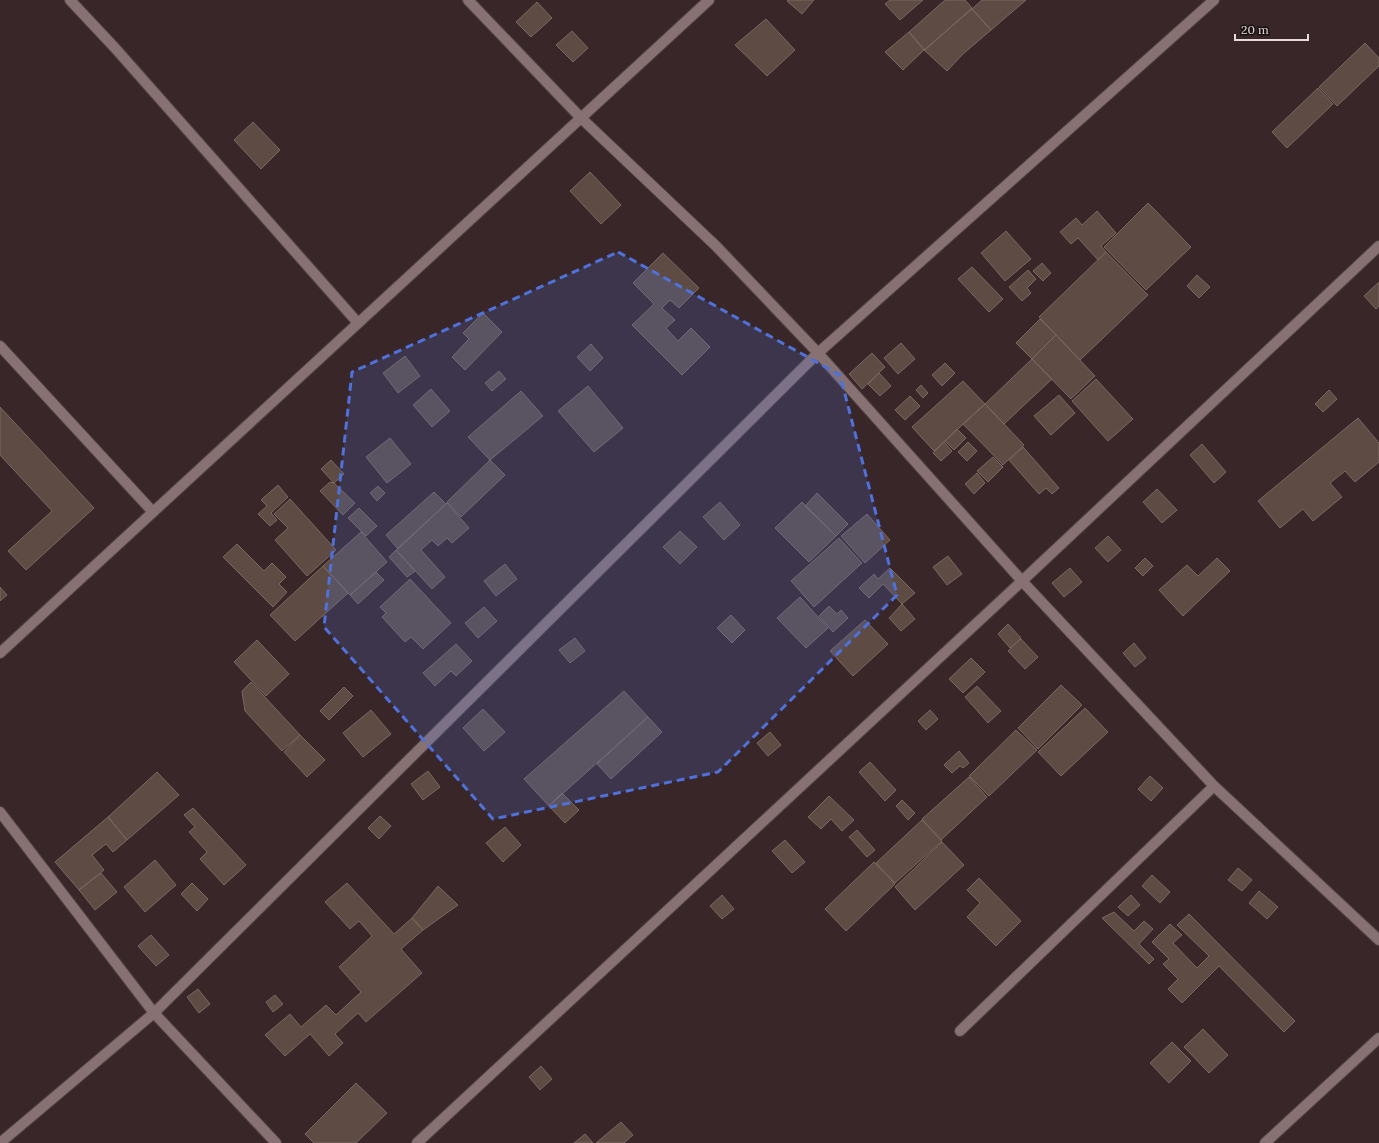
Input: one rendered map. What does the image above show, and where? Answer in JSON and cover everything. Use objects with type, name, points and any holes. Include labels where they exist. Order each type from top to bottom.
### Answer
[{"type":"street","points":[[70,0],[120,54],[358,323]]},
{"type":"street","points":[[468,0],[581,118],[716,246],[818,353],[1022,581],[1214,786],[1379,940]]},
{"type":"street","points":[[0,653],[709,0]]},
{"type":"street","points":[[0,1143],[154,1013],[818,353],[1214,0]]},
{"type":"street","points":[[417,1143],[1022,581],[1379,246]]},
{"type":"street","points":[[0,346],[153,512]]},
{"type":"street","points":[[960,1031],[1214,786]]},
{"type":"street","points":[[0,812],[154,1013],[276,1143]]},
{"type":"street","points":[[1265,1143],[1379,1038]]},
{"type":"highlighted area","points":[[618,252],[840,375],[897,595],[718,772],[493,819],[324,627],[352,372]]},
{"type":"building","points":[[814,0],[802,14],[787,1]]},
{"type":"building","points":[[890,0],[923,0],[900,20],[885,4]]},
{"type":"building","points":[[945,0],[965,0],[972,8],[925,50],[909,32]]},
{"type":"building","points":[[982,0],[1026,0],[991,30],[972,9]]},
{"type":"building","points":[[537,2],[552,18],[531,37],[516,22]]},
{"type":"building","points":[[972,9],[991,30],[963,54],[947,71],[924,50]]},
{"type":"building","points":[[766,19],[795,50],[767,76],[735,45]]},
{"type":"building","points":[[572,31],[588,48],[573,62],[556,45]]},
{"type":"building","points":[[909,32],[924,50],[903,70],[885,52]]},
{"type":"building","points":[[1365,43],[1379,58],[1379,66],[1337,106],[1319,87]]},
{"type":"building","points":[[1318,88],[1333,104],[1287,148],[1272,132]]},
{"type":"building","points":[[253,122],[280,150],[261,169],[234,140]]},
{"type":"building","points":[[590,172],[621,205],[601,224],[570,191]]},
{"type":"building","points":[[1148,203],[1191,247],[1146,290],[1104,247]]},
{"type":"building","points":[[1097,211],[1116,233],[1101,246],[1106,252],[1098,260],[1078,238],[1071,244],[1060,232],[1076,218],[1082,225]]},
{"type":"building","points":[[1006,231],[1031,259],[1005,281],[981,253]]},
{"type":"building","points":[[1106,252],[1148,295],[1080,360],[1039,317]]},
{"type":"building","points":[[663,253],[699,288],[679,308],[670,300],[662,308],[675,320],[666,328],[678,341],[691,328],[710,347],[682,375],[632,325],[654,304],[633,283]]},
{"type":"building","points":[[1042,263],[1051,273],[1043,281],[1033,271]]},
{"type":"building","points":[[972,267],[1003,299],[989,312],[958,279]]},
{"type":"building","points":[[1028,270],[1036,279],[1027,288],[1031,293],[1022,301],[1009,287]]},
{"type":"building","points":[[1197,275],[1210,287],[1199,298],[1187,286]]},
{"type":"building","points":[[1379,282],[1379,306],[1376,309],[1364,296]]},
{"type":"building","points":[[483,313],[502,332],[465,370],[452,357],[469,339],[463,333]]},
{"type":"building","points":[[1040,319],[1056,335],[1032,359],[1016,343]]},
{"type":"building","points":[[1056,335],[1095,376],[1071,399],[1032,359]]},
{"type":"building","points":[[901,343],[915,359],[898,374],[884,358]]},
{"type":"building","points":[[591,344],[603,358],[590,371],[577,357]]},
{"type":"building","points":[[872,353],[885,367],[862,389],[849,374]]},
{"type":"building","points":[[405,356],[420,376],[398,393],[383,373]]},
{"type":"building","points":[[1032,359],[1052,379],[1004,424],[985,404]]},
{"type":"building","points":[[945,363],[955,373],[942,386],[932,375]]},
{"type":"building","points":[[499,371],[506,379],[492,391],[485,383]]},
{"type":"building","points":[[879,373],[891,386],[880,396],[868,384]]},
{"type":"building","points":[[1096,379],[1133,419],[1108,441],[1072,401]]},
{"type":"building","points":[[963,381],[985,404],[934,451],[912,427]]},
{"type":"building","points":[[921,385],[928,393],[923,398],[916,390]]},
{"type":"building","points":[[588,386],[623,428],[594,452],[558,411]]},
{"type":"building","points":[[431,389],[450,411],[432,427],[413,405]]},
{"type":"building","points":[[1329,390],[1337,399],[1323,412],[1315,404]]},
{"type":"building","points":[[521,391],[543,416],[490,460],[468,437]]},
{"type":"building","points":[[1059,395],[1075,413],[1051,435],[1034,416]]},
{"type":"building","points":[[910,396],[920,406],[905,420],[895,410]]},
{"type":"building","points":[[985,404],[1024,445],[1003,465],[963,424]]},
{"type":"building","points":[[0,407],[94,508],[26,570],[8,551],[52,511],[0,455]]},
{"type":"building","points":[[1358,418],[1379,443],[1379,462],[1355,482],[1345,471],[1330,483],[1342,497],[1313,521],[1303,509],[1280,528],[1258,501]]},
{"type":"building","points":[[957,429],[966,438],[954,450],[945,441]]},
{"type":"building","points":[[390,438],[411,464],[387,483],[366,457]]},
{"type":"building","points":[[944,442],[952,451],[941,461],[933,453]]},
{"type":"building","points":[[968,442],[977,451],[967,461],[958,452]]},
{"type":"building","points":[[1202,444],[1226,472],[1214,483],[1190,455]]},
{"type":"building","points":[[1023,447],[1059,488],[1052,494],[1046,488],[1039,494],[1009,460]]},
{"type":"building","points":[[993,457],[1003,467],[988,482],[977,471]]},
{"type":"building","points":[[331,460],[344,474],[334,483],[321,469]]},
{"type":"building","points":[[490,460],[505,475],[461,517],[447,502]]},
{"type":"building","points":[[977,473],[985,483],[974,494],[965,484]]},
{"type":"building","points":[[330,482],[334,483],[355,503],[343,515],[320,491]]},
{"type":"building","points":[[278,485],[288,497],[271,513],[277,520],[270,526],[258,514],[267,506],[261,500]]},
{"type":"building","points":[[378,486],[385,493],[377,501],[370,493]]},
{"type":"building","points":[[1157,489],[1177,510],[1162,523],[1143,502]]},
{"type":"building","points":[[434,492],[446,504],[398,549],[386,535]]},
{"type":"building","points":[[817,493],[848,524],[836,536],[805,506]]},
{"type":"building","points":[[290,499],[336,550],[307,576],[275,540],[288,528],[274,514]]},
{"type":"building","points":[[720,502],[740,525],[724,540],[703,517]]},
{"type":"building","points":[[802,502],[836,536],[809,562],[775,528]]},
{"type":"building","points":[[447,503],[469,528],[452,543],[447,538],[438,546],[432,540],[421,550],[445,577],[432,589],[396,550]]},
{"type":"building","points":[[359,508],[377,526],[366,536],[348,518]]},
{"type":"building","points":[[867,514],[890,540],[865,563],[841,536]]},
{"type":"building","points":[[680,531],[697,547],[680,564],[663,547]]},
{"type":"building","points":[[361,532],[387,562],[350,595],[323,566]]},
{"type":"building","points":[[1108,536],[1121,550],[1108,562],[1095,548]]},
{"type":"building","points":[[839,538],[862,563],[814,607],[791,581]]},
{"type":"building","points":[[237,544],[264,571],[272,563],[286,577],[279,584],[287,592],[273,607],[223,557]]},
{"type":"building","points":[[396,550],[415,571],[407,577],[389,557]]},
{"type":"building","points":[[948,556],[962,574],[947,585],[933,567]]},
{"type":"building","points":[[1145,558],[1153,566],[1143,576],[1135,568]]},
{"type":"building","points":[[1217,558],[1230,571],[1183,616],[1159,590],[1187,565],[1198,576]]},
{"type":"building","points":[[505,564],[517,579],[496,596],[484,581]]},
{"type":"building","points":[[323,566],[348,593],[295,641],[270,615]]},
{"type":"building","points":[[890,568],[915,593],[902,604],[883,584],[869,598],[859,588],[874,574],[878,579]]},
{"type":"building","points":[[1070,568],[1082,582],[1064,597],[1052,583]]},
{"type":"building","points":[[376,572],[384,580],[358,604],[350,595]]},
{"type":"building","points":[[410,579],[451,623],[423,649],[411,637],[405,642],[382,617],[386,613],[380,607]]},
{"type":"building","points":[[0,587],[7,595],[0,601]]},
{"type":"building","points":[[800,597],[828,628],[806,648],[777,618]]},
{"type":"building","points":[[902,604],[915,619],[901,631],[889,618]]},
{"type":"building","points":[[829,606],[837,614],[841,610],[848,618],[833,632],[819,616]]},
{"type":"building","points":[[484,607],[497,621],[478,638],[465,623]]},
{"type":"building","points":[[731,615],[745,630],[732,643],[717,628]]},
{"type":"building","points":[[865,620],[888,644],[853,676],[830,651]]},
{"type":"building","points":[[1008,624],[1021,638],[1010,648],[998,634]]},
{"type":"building","points":[[575,638],[585,651],[570,663],[559,650]]},
{"type":"building","points":[[1021,639],[1038,657],[1025,669],[1008,651]]},
{"type":"building","points":[[257,640],[289,674],[266,696],[234,662]]},
{"type":"building","points":[[1134,643],[1146,658],[1135,667],[1123,653]]},
{"type":"building","points":[[456,644],[472,661],[456,676],[451,671],[435,686],[423,673]]},
{"type":"building","points":[[971,658],[985,672],[963,693],[949,679]]},
{"type":"building","points":[[251,682],[300,735],[282,751],[245,711],[242,691]]},
{"type":"building","points":[[1061,685],[1082,705],[1038,749],[1018,728]]},
{"type":"building","points":[[977,686],[1001,711],[988,723],[965,697]]},
{"type":"building","points":[[344,687],[353,696],[329,720],[320,711]]},
{"type":"building","points":[[624,691],[648,717],[549,806],[524,779]]},
{"type":"building","points":[[1085,708],[1108,732],[1061,776],[1038,752]]},
{"type":"building","points":[[483,709],[505,732],[484,751],[463,728]]},
{"type":"building","points":[[371,710],[391,734],[363,757],[343,733]]},
{"type":"building","points":[[930,710],[938,719],[926,730],[918,721]]},
{"type":"building","points":[[648,717],[662,732],[611,779],[597,764]]},
{"type":"building","points":[[1016,730],[1037,750],[989,796],[969,776]]},
{"type":"building","points":[[770,732],[781,745],[768,756],[757,743]]},
{"type":"building","points":[[300,735],[325,760],[307,777],[284,752]]},
{"type":"building","points":[[959,751],[969,763],[963,768],[960,766],[952,773],[944,765]]},
{"type":"building","points":[[870,762],[896,790],[885,801],[859,772]]},
{"type":"building","points":[[428,771],[440,787],[423,800],[411,784]]},
{"type":"building","points":[[157,772],[179,795],[127,840],[108,817]]},
{"type":"building","points":[[1150,776],[1163,788],[1151,801],[1138,789]]},
{"type":"building","points":[[969,777],[987,797],[941,840],[922,819]]},
{"type":"building","points":[[562,793],[579,810],[565,823],[549,806]]},
{"type":"building","points":[[829,796],[854,820],[842,831],[831,819],[821,829],[808,817]]},
{"type":"building","points":[[902,800],[915,813],[908,820],[896,806]]},
{"type":"building","points":[[193,808],[246,865],[224,885],[200,859],[207,852],[189,832],[195,827],[184,815]]},
{"type":"building","points":[[380,816],[391,826],[379,839],[368,828]]},
{"type":"building","points":[[108,817],[127,840],[113,852],[106,844],[92,855],[104,870],[79,890],[55,862]]},
{"type":"building","points":[[922,820],[942,841],[895,883],[876,863]]},
{"type":"building","points":[[505,827],[521,845],[503,862],[486,843]]},
{"type":"building","points":[[857,830],[875,850],[867,857],[849,837]]},
{"type":"building","points":[[785,840],[805,862],[792,873],[772,851]]},
{"type":"building","points":[[942,842],[964,865],[915,910],[895,887]]},
{"type":"building","points":[[155,860],[176,885],[145,912],[124,887]]},
{"type":"building","points":[[874,862],[895,884],[846,931],[825,909]]},
{"type":"building","points":[[1238,868],[1252,880],[1242,891],[1228,880]]},
{"type":"building","points":[[101,873],[117,892],[95,910],[79,890]]},
{"type":"building","points":[[1152,875],[1170,892],[1160,903],[1142,886]]},
{"type":"building","points":[[979,878],[1021,921],[996,946],[967,917],[980,903],[967,890]]},
{"type":"building","points":[[192,883],[208,899],[197,911],[181,894]]},
{"type":"building","points":[[347,883],[394,934],[412,918],[423,930],[401,949],[422,973],[366,1022],[358,1013],[335,1034],[343,1043],[329,1056],[310,1034],[285,1056],[265,1035],[290,1014],[301,1027],[326,1005],[336,1015],[361,992],[339,967],[372,936],[359,921],[350,929],[325,902]]},
{"type":"building","points":[[438,886],[458,905],[423,930],[412,918]]},
{"type":"building","points":[[1259,891],[1278,907],[1267,919],[1249,903]]},
{"type":"building","points":[[722,895],[734,909],[722,919],[710,906]]},
{"type":"building","points":[[1131,895],[1140,905],[1128,916],[1118,907]]},
{"type":"building","points":[[1114,912],[1134,931],[1144,921],[1153,929],[1139,944],[1154,959],[1149,964],[1102,918]]},
{"type":"building","points":[[1189,914],[1295,1021],[1284,1032],[1219,966],[1182,1003],[1168,989],[1178,979],[1163,964],[1169,959],[1152,942],[1170,924],[1182,935],[1173,943],[1197,968],[1209,956],[1177,925]]},
{"type":"building","points":[[151,935],[169,955],[156,966],[138,946]]},
{"type":"building","points":[[198,989],[210,1004],[199,1013],[187,997]]},
{"type":"building","points":[[275,995],[283,1004],[273,1012],[266,1002]]},
{"type":"building","points":[[1203,1029],[1228,1055],[1209,1073],[1184,1047]]},
{"type":"building","points":[[1172,1042],[1191,1061],[1169,1083],[1150,1063]]},
{"type":"building","points":[[541,1066],[552,1079],[540,1090],[529,1077]]},
{"type":"building","points":[[356,1083],[387,1113],[356,1143],[314,1143],[305,1134]]},
{"type":"building","points":[[621,1122],[633,1135],[624,1143],[596,1143]]},
{"type":"building","points":[[585,1134],[593,1143],[574,1143]]}]
